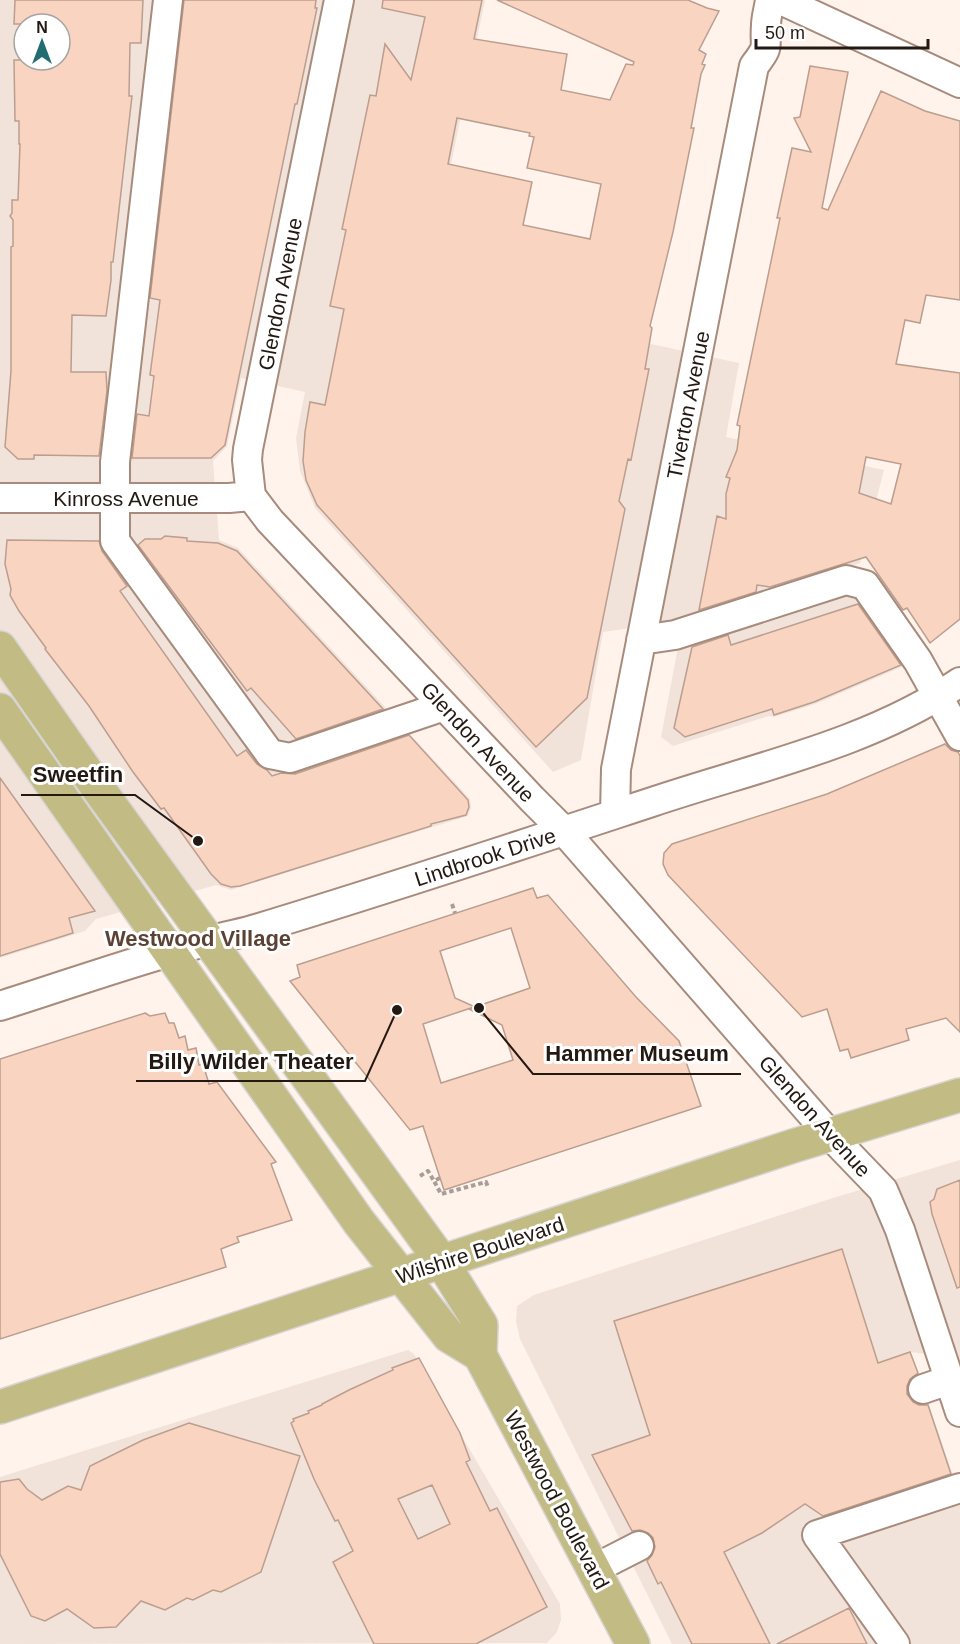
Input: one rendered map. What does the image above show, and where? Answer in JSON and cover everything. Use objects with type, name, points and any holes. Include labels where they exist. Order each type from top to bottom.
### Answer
[{"type":"main road","name":"Westwood Boulevard","points":[[0,648],[94,784],[442,1262],[481,1325],[480,1355],[594,1569],[631,1644]]},
{"type":"main road","points":[[0,710],[348,1207],[449,1336],[480,1355]]},
{"type":"main road","name":"Wilshire Boulevard","points":[[0,1407],[793,1146],[960,1095]]},
{"type":"street","points":[[168,0],[115,462],[115,541],[270,754],[290,758],[444,706]]},
{"type":"street","name":"Glendon Avenue","points":[[339,0],[248,449],[251,496],[278,529],[565,832],[831,1136],[883,1190],[950,1361],[960,1412]]},
{"type":"street","name":"Tiverton Avenue","points":[[615,814],[615,769],[754,66],[765,52],[768,43],[765,26],[770,0]]},
{"type":"street","points":[[781,0],[960,82]]},
{"type":"street","name":"Kinross Avenue","points":[[0,498],[115,499],[251,496]]},
{"type":"street","points":[[641,640],[675,635],[846,580],[865,585],[918,661],[949,689],[960,736]]},
{"type":"street","name":"Lindbrook Drive","points":[[0,1006],[565,832],[814,750],[869,730],[949,689]]},
{"type":"street","points":[[923,1389],[950,1361]]},
{"type":"street","points":[[895,1644],[817,1535],[960,1488]]},
{"type":"street","points":[[594,1569],[639,1546]]},
{"type":"path","points":[[452,904],[455,914]]},
{"type":"path","points":[[420,1176],[428,1171],[441,1194],[486,1182],[488,1187]]},
{"type":"path","points":[[434,1181],[440,1178]]},
{"type":"shaded area","points":[[0,0],[485,0],[424,295],[739,363],[726,437],[884,470],[860,563],[710,616],[603,632],[581,760],[553,772],[315,508],[300,471],[296,438],[305,392],[241,378],[227,446],[213,461],[219,540],[238,548],[470,799],[471,808],[468,816],[231,890],[216,885],[96,919],[85,931],[0,958]]},
{"type":"shaded area","points":[[840,594],[860,596],[904,666],[815,704],[774,717],[769,716],[673,746],[661,737],[678,647]]},
{"type":"shaded area","points":[[960,1160],[960,1359],[911,1352],[960,1496],[960,1644],[672,1644],[520,1339],[516,1322],[517,1306],[534,1295],[833,1198]]},
{"type":"shaded area","points":[[408,1350],[414,1354],[560,1604],[561,1620],[557,1632],[547,1643],[0,1644],[0,1477]]},
{"type":"building","points":[[15,0],[143,0],[141,43],[130,43],[129,96],[132,96],[106,316],[72,315],[71,372],[106,372],[107,391],[99,456],[34,455],[34,459],[18,459],[5,447],[11,371],[13,220],[10,216],[12,200],[18,200],[20,144],[19,121],[15,121],[14,72],[72,72],[72,12],[14,12]]},
{"type":"building","points":[[184,0],[316,0],[315,8],[317,8],[225,445],[211,458],[132,458],[137,414],[149,416],[154,376],[150,375],[160,300],[150,298]]},
{"type":"building","points":[[383,0],[482,0],[474,39],[567,54],[561,90],[610,100],[626,64],[633,65],[634,62],[497,0],[688,0],[719,11],[699,50],[706,54],[702,64],[705,65],[701,74],[691,128],[694,128],[673,232],[650,326],[652,328],[645,369],[649,369],[631,460],[628,459],[619,501],[625,509],[587,698],[536,747],[317,505],[306,480],[303,461],[310,402],[325,405],[344,309],[330,306],[346,230],[342,229],[370,95],[376,96],[385,44],[411,80],[425,17],[382,8]],"holes":[[[457,118],[530,133],[529,136],[534,137],[527,168],[601,184],[590,239],[523,225],[532,182],[448,164]]]},
{"type":"building","points":[[810,66],[848,72],[822,208],[828,210],[881,91],[925,111],[960,121],[960,300],[926,295],[920,323],[905,320],[896,364],[960,373],[960,619],[930,643],[907,608],[903,610],[866,557],[770,587],[757,585],[756,592],[699,610],[717,516],[726,519],[726,494],[730,478],[726,477],[737,450],[740,426],[737,425],[780,218],[777,218],[792,148],[811,152],[794,118],[800,117]],"holes":[[[866,457],[901,464],[891,504],[859,493]]]},
{"type":"building","points":[[165,536],[187,538],[187,541],[218,543],[237,551],[383,709],[296,739],[251,688],[247,691],[138,545],[145,539],[161,539]]},
{"type":"building","points":[[7,540],[99,541],[102,551],[127,586],[120,591],[237,756],[246,750],[257,764],[272,776],[281,773],[295,774],[409,735],[468,800],[469,807],[466,815],[431,824],[431,826],[240,886],[231,887],[221,884],[211,874],[164,808],[161,809],[133,772],[89,706],[19,611],[10,595],[11,589],[5,564]]},
{"type":"building","points":[[858,604],[901,665],[814,702],[774,715],[772,709],[685,737],[674,728],[692,647],[728,635],[731,645]]},
{"type":"building","points":[[945,744],[951,750],[958,752],[960,756],[960,1032],[946,1018],[906,1029],[909,1040],[851,1058],[848,1049],[840,1051],[827,1009],[802,1017],[668,875],[663,864],[664,853],[672,844],[827,794]]},
{"type":"building","points":[[0,778],[95,911],[69,918],[73,933],[0,956]]},
{"type":"building","points":[[533,888],[537,898],[548,895],[636,997],[679,1041],[701,1106],[444,1190],[423,1126],[410,1130],[290,981],[300,977],[297,965]],"holes":[[[511,928],[530,988],[475,1007],[455,998],[440,951]],[[474,1007],[469,1009],[502,1025],[513,1060],[441,1083],[423,1024]]]},
{"type":"building","points":[[145,1013],[150,1016],[165,1013],[169,1023],[174,1023],[179,1038],[185,1036],[188,1050],[196,1048],[199,1065],[203,1064],[209,1084],[217,1082],[276,1162],[271,1164],[292,1220],[237,1237],[239,1242],[221,1249],[226,1267],[0,1339],[0,1059]]},
{"type":"building","points":[[960,1180],[960,1287],[957,1288],[930,1202],[934,1199],[937,1189]]},
{"type":"building","points":[[842,1249],[878,1363],[910,1352],[918,1373],[910,1379],[907,1394],[913,1402],[928,1405],[951,1474],[823,1516],[805,1504],[762,1533],[724,1552],[770,1644],[692,1644],[661,1582],[658,1584],[647,1561],[655,1547],[653,1538],[640,1530],[632,1531],[592,1455],[650,1435],[614,1321]]},
{"type":"building","points":[[419,1358],[460,1433],[470,1460],[466,1462],[490,1511],[497,1508],[547,1607],[476,1644],[374,1644],[333,1562],[353,1551],[314,1479],[291,1423],[293,1419],[393,1370],[392,1368]],"holes":[[[432,1485],[450,1524],[418,1539],[398,1499]]]},
{"type":"building","points":[[189,1423],[300,1456],[261,1572],[221,1592],[213,1590],[193,1600],[187,1598],[165,1610],[141,1601],[116,1627],[94,1628],[67,1609],[45,1621],[31,1616],[0,1554],[0,1482],[19,1479],[27,1489],[42,1500],[68,1486],[81,1490],[90,1466],[143,1440]]},
{"type":"building","points":[[849,1608],[867,1644],[777,1644]]},
{"type":"place","name":"Sweetfin","points":[[198,841]]},
{"type":"place","name":"Hammer Museum","points":[[479,1008]]},
{"type":"place","name":"Billy Wilder Theater","points":[[397,1010]]},
{"type":"district","name":"Westwood Village","points":[[198,938]]}]
